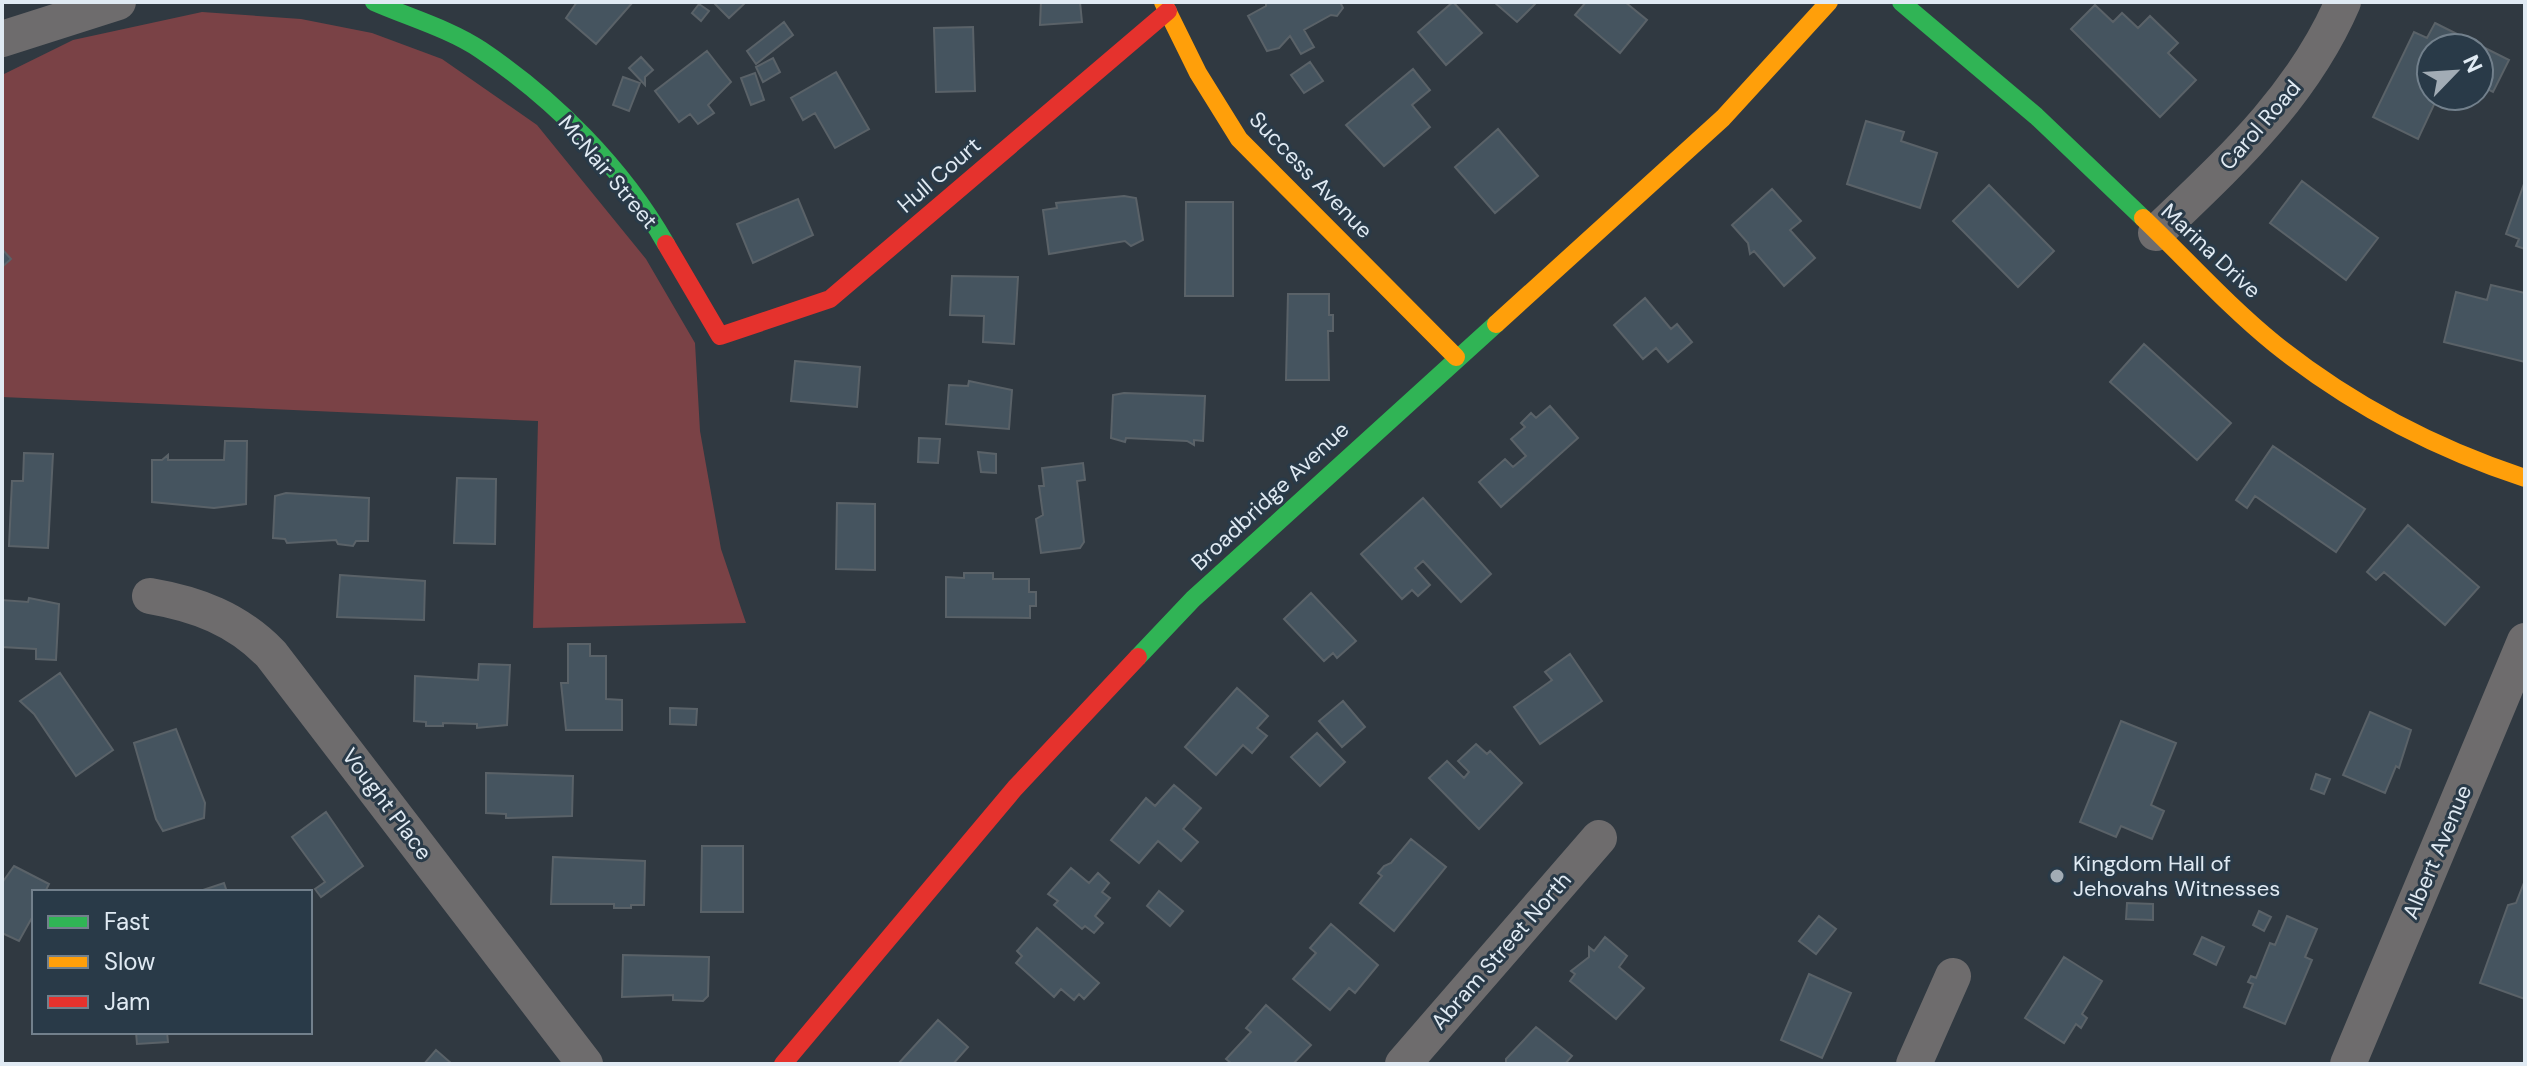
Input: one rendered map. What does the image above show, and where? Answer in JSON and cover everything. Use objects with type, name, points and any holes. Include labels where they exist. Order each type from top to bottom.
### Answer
[{"type":"street","points":[[2,39],[118,2]]},
{"type":"street","name":"McNair Street","points":[[374,2],[479,48],[570,121],[646,209],[720,336]]},
{"type":"street","name":"Broadbridge Avenue","points":[[783,1064],[1015,788],[1193,599],[1456,357],[1723,118],[1829,2]]},
{"type":"street","name":"Marina Drive","points":[[1901,2],[2036,116],[2274,343],[2369,410],[2465,458],[2525,478]]},
{"type":"street","name":"Carol Road","points":[[2156,233],[2252,142],[2290,94],[2343,2]]},
{"type":"street","name":"Hull Court","points":[[720,336],[830,299],[1165,6]]},
{"type":"street","name":"Success Avenue","points":[[1165,6],[1198,73],[1239,139],[1456,357]]},
{"type":"street","name":"Vought Place","points":[[150,596],[187,604],[225,618],[271,654],[585,1064]]},
{"type":"street","name":"Albert Avenue","points":[[2348,1064],[2525,641]]},
{"type":"street","name":"Abram Street North","points":[[1403,1064],[1599,838]]},
{"type":"street","points":[[1914,1064],[1953,976]]},
{"type":"shaded area","points":[[202,12],[301,19],[372,33],[442,59],[537,125],[646,259],[695,343],[700,431],[721,549],[746,623],[533,628],[538,421],[2,397],[2,75],[73,40]]},
{"type":"building","points":[[577,2],[633,2],[596,44],[566,18]]},
{"type":"building","points":[[713,2],[746,2],[729,18]]},
{"type":"building","points":[[1041,2],[1080,2],[1082,22],[1040,25]]},
{"type":"building","points":[[1266,2],[1340,2],[1343,8],[1337,16],[1331,15],[1304,30],[1314,47],[1301,54],[1290,36],[1279,48],[1267,51],[1248,16],[1266,6]]},
{"type":"building","points":[[1453,2],[1482,33],[1446,65],[1418,32]]},
{"type":"building","points":[[1494,2],[1537,2],[1517,22]]},
{"type":"building","points":[[1586,2],[1625,2],[1647,20],[1620,53],[1575,15]]},
{"type":"building","points":[[699,4],[709,11],[701,21],[692,13]]},
{"type":"building","points":[[2095,5],[2113,22],[2122,13],[2138,28],[2150,16],[2178,43],[2168,53],[2196,80],[2160,117],[2071,29]]},
{"type":"building","points":[[784,22],[793,35],[756,64],[747,51]]},
{"type":"building","points":[[2435,23],[2453,32],[2430,32]]},
{"type":"building","points":[[2435,23],[2453,32],[2430,32]]},
{"type":"building","points":[[973,27],[975,91],[936,92],[934,28]]},
{"type":"building","points":[[2414,32],[2415,112],[2431,112],[2418,139],[2373,117]]},
{"type":"building","points":[[2414,32],[2415,112],[2431,112],[2418,139],[2373,117]]},
{"type":"building","points":[[707,51],[731,82],[708,105],[714,113],[698,124],[690,114],[679,122],[655,91]]},
{"type":"building","points":[[2495,53],[2509,60],[2495,88]]},
{"type":"building","points":[[2495,53],[2509,60],[2495,88]]},
{"type":"building","points":[[641,57],[653,70],[645,77],[645,85],[629,68]]},
{"type":"building","points":[[773,58],[780,72],[763,82],[756,67]]},
{"type":"building","points":[[1310,62],[1323,81],[1304,93],[1291,75]]},
{"type":"building","points":[[1413,69],[1430,90],[1412,105],[1430,127],[1384,166],[1346,125]]},
{"type":"building","points":[[836,72],[869,129],[835,148],[815,113],[803,120],[791,98]]},
{"type":"building","points":[[755,73],[764,100],[751,105],[741,78]]},
{"type":"building","points":[[623,77],[640,83],[629,111],[613,105]]},
{"type":"building","points":[[1866,121],[1904,132],[1901,141],[1937,153],[1920,208],[1847,184]]},
{"type":"building","points":[[1498,129],[1538,176],[1495,213],[1455,167]]},
{"type":"building","points":[[2302,181],[2378,238],[2346,280],[2270,223]]},
{"type":"building","points":[[2525,181],[2525,249],[2516,246],[2519,239],[2506,234]]},
{"type":"building","points":[[1989,185],[2054,251],[2018,287],[1953,221]]},
{"type":"building","points":[[1772,189],[1801,221],[1790,230],[1815,258],[1784,286],[1754,251],[1750,254],[1748,243],[1732,225]]},
{"type":"building","points":[[1124,196],[1136,198],[1143,240],[1131,246],[1125,241],[1049,254],[1043,210],[1057,208],[1056,203]]},
{"type":"building","points":[[798,199],[813,235],[753,263],[737,224]]},
{"type":"building","points":[[1186,202],[1233,202],[1233,296],[1185,296]]},
{"type":"building","points":[[2,249],[11,259],[2,267]]},
{"type":"building","points":[[952,276],[1018,277],[1014,344],[983,342],[984,316],[950,315]]},
{"type":"building","points":[[2491,285],[2525,293],[2525,362],[2444,342],[2456,292],[2487,300]]},
{"type":"building","points":[[1288,294],[1329,294],[1333,331],[1328,331],[1329,380],[1286,380]]},
{"type":"building","points":[[1645,298],[1671,329],[1677,324],[1692,342],[1668,362],[1656,348],[1643,359],[1614,325]]},
{"type":"building","points":[[2144,344],[2231,423],[2197,460],[2110,382]]},
{"type":"building","points":[[795,361],[860,367],[857,407],[791,401]]},
{"type":"building","points":[[969,381],[1012,390],[1009,429],[946,424],[949,385],[968,386]]},
{"type":"building","points":[[1113,395],[1205,396],[1203,441],[1194,440],[1194,445],[1187,441],[1126,438],[1125,442],[1111,438]]},
{"type":"building","points":[[1550,406],[1578,438],[1501,507],[1479,482],[1505,459],[1513,467],[1526,456],[1511,439],[1525,427],[1521,423],[1531,413],[1536,418]]},
{"type":"building","points":[[919,438],[940,439],[938,463],[918,462]]},
{"type":"building","points":[[225,441],[247,441],[246,504],[214,508],[152,502],[152,460],[162,460],[168,455],[168,460],[224,460]]},
{"type":"building","points":[[2273,446],[2365,509],[2336,552],[2255,496],[2247,508],[2236,500]]},
{"type":"building","points":[[978,452],[996,454],[996,473],[981,472]]},
{"type":"building","points":[[24,453],[53,454],[48,548],[9,546],[12,481],[23,481]]},
{"type":"building","points":[[1083,463],[1085,480],[1077,481],[1084,542],[1080,548],[1041,553],[1036,519],[1043,515],[1039,486],[1044,486],[1042,468]]},
{"type":"building","points":[[457,478],[496,479],[495,544],[454,543]]},
{"type":"building","points":[[286,493],[369,498],[368,541],[356,541],[353,546],[338,544],[336,540],[287,543],[285,539],[273,538],[275,496]]},
{"type":"building","points":[[1423,498],[1491,574],[1461,602],[1423,561],[1415,568],[1430,585],[1418,596],[1412,590],[1402,599],[1361,554]]},
{"type":"building","points":[[837,503],[875,504],[875,570],[836,569]]},
{"type":"building","points":[[2408,525],[2479,587],[2445,625],[2384,572],[2376,580],[2367,572]]},
{"type":"building","points":[[964,573],[993,573],[993,579],[1029,579],[1029,592],[1036,592],[1036,606],[1030,606],[1030,618],[946,617],[946,577],[964,578]]},
{"type":"building","points":[[340,575],[425,581],[424,620],[337,617]]},
{"type":"building","points":[[1311,593],[1356,641],[1337,658],[1333,653],[1324,661],[1284,619]]},
{"type":"building","points":[[29,598],[59,604],[56,660],[36,659],[36,649],[2,647],[2,600],[28,602]]},
{"type":"building","points":[[568,644],[590,644],[590,656],[606,656],[606,699],[622,700],[622,730],[566,730],[561,683],[568,683]]},
{"type":"building","points":[[1570,654],[1602,701],[1540,744],[1514,707],[1552,680],[1545,672]]},
{"type":"building","points":[[479,664],[510,665],[507,725],[477,728],[477,724],[443,723],[443,726],[426,726],[426,722],[414,721],[415,676],[478,680]]},
{"type":"building","points":[[60,673],[113,750],[76,776],[34,714],[20,701]]},
{"type":"building","points":[[1237,688],[1268,716],[1257,728],[1267,736],[1252,753],[1243,745],[1216,775],[1185,747]]},
{"type":"building","points":[[1343,701],[1365,727],[1342,747],[1319,721]]},
{"type":"building","points":[[670,708],[697,709],[696,725],[670,724]]},
{"type":"building","points":[[2370,712],[2411,730],[2399,768],[2396,766],[2385,793],[2343,775]]},
{"type":"building","points":[[2121,721],[2176,743],[2151,805],[2164,811],[2152,839],[2121,826],[2116,837],[2080,822]]},
{"type":"building","points":[[176,729],[205,803],[204,818],[163,831],[156,819],[134,743]]},
{"type":"building","points":[[1317,733],[1345,762],[1320,786],[1291,757]]},
{"type":"building","points":[[1476,744],[1487,754],[1490,751],[1522,783],[1479,829],[1429,778],[1447,761],[1464,778],[1469,772],[1458,761]]},
{"type":"building","points":[[486,773],[573,776],[572,816],[506,818],[506,814],[486,813]]},
{"type":"building","points":[[2316,774],[2330,779],[2324,794],[2311,789]]},
{"type":"building","points":[[1174,785],[1201,808],[1183,829],[1198,842],[1181,861],[1158,841],[1139,863],[1111,840],[1146,798],[1155,806]]},
{"type":"building","points":[[326,812],[363,866],[321,897],[315,889],[325,882],[292,837]]},
{"type":"building","points":[[1411,839],[1446,867],[1394,931],[1360,903],[1382,876],[1378,873]]},
{"type":"building","points":[[702,846],[743,846],[743,912],[701,912]]},
{"type":"building","points":[[553,857],[645,861],[644,905],[614,908],[614,904],[551,904]]},
{"type":"building","points":[[14,866],[49,884],[46,890],[32,890],[32,918],[19,941],[2,933],[2,883]]},
{"type":"building","points":[[1071,868],[1089,883],[1098,873],[1109,883],[1102,892],[1110,898],[1095,916],[1103,923],[1094,933],[1085,926],[1082,929],[1054,905],[1058,901],[1048,894]]},
{"type":"building","points":[[2525,880],[2525,999],[2480,983],[2508,905],[2516,903]]},
{"type":"building","points":[[224,883],[226,890],[203,890]]},
{"type":"building","points":[[1159,891],[1183,911],[1170,926],[1147,906]]},
{"type":"building","points":[[2127,903],[2153,904],[2153,920],[2126,919]]},
{"type":"building","points":[[2259,911],[2271,917],[2264,931],[2253,925]]},
{"type":"building","points":[[1819,916],[1836,929],[1816,954],[1799,941]]},
{"type":"building","points":[[2287,916],[2317,929],[2305,957],[2312,960],[2285,1024],[2244,1007],[2253,984],[2248,982],[2251,976],[2256,978],[2270,943],[2275,945]]},
{"type":"building","points":[[1331,924],[1378,965],[1355,993],[1349,988],[1330,1010],[1293,979],[1316,953],[1310,948]]},
{"type":"building","points":[[1037,928],[1099,983],[1084,999],[1079,994],[1074,1000],[1061,989],[1054,997],[1016,963],[1022,956],[1017,951]]},
{"type":"building","points":[[1605,937],[1627,956],[1619,967],[1644,988],[1616,1019],[1570,981],[1575,974],[1571,971],[1589,957],[1589,947],[1594,951]]},
{"type":"building","points":[[2202,937],[2224,947],[2216,965],[2194,954]]},
{"type":"building","points":[[623,955],[709,957],[708,996],[703,1001],[673,1000],[673,995],[622,997]]},
{"type":"building","points":[[2064,957],[2102,981],[2082,1014],[2087,1018],[2081,1028],[2076,1024],[2064,1043],[2025,1018]]},
{"type":"building","points":[[1809,974],[1851,993],[1822,1058],[1781,1040]]},
{"type":"building","points":[[1266,1005],[1311,1045],[1293,1064],[1232,1064],[1226,1059],[1251,1032],[1246,1028]]},
{"type":"building","points":[[938,1020],[968,1047],[953,1064],[898,1064]]},
{"type":"building","points":[[1536,1027],[1572,1056],[1565,1064],[1506,1064],[1506,1059]]},
{"type":"building","points":[[136,1034],[167,1034],[168,1042],[137,1044]]},
{"type":"building","points":[[436,1050],[452,1064],[424,1064]]},
{"type":"traffic: fast","points":[[374,2],[469,43],[535,90],[607,162],[629,188],[666,244]]},
{"type":"traffic: fast","points":[[1901,2],[2036,116],[2143,218]]},
{"type":"traffic: fast","points":[[1138,657],[1193,599],[1496,324]]},
{"type":"traffic: slow","points":[[1163,2],[1198,73],[1239,139],[1456,357]]},
{"type":"traffic: slow","points":[[1496,324],[1723,118],[1829,2]]},
{"type":"traffic: slow","points":[[2143,218],[2258,329],[2333,386],[2426,438],[2525,478]]},
{"type":"traffic: jam","points":[[666,244],[720,336],[830,299],[1168,11]]},
{"type":"traffic: jam","points":[[783,1064],[1015,788],[1138,657]]},
{"type":"place","name":"Kingdom Hall of Jehovahs Witnesses","points":[[2057,876]]}]
